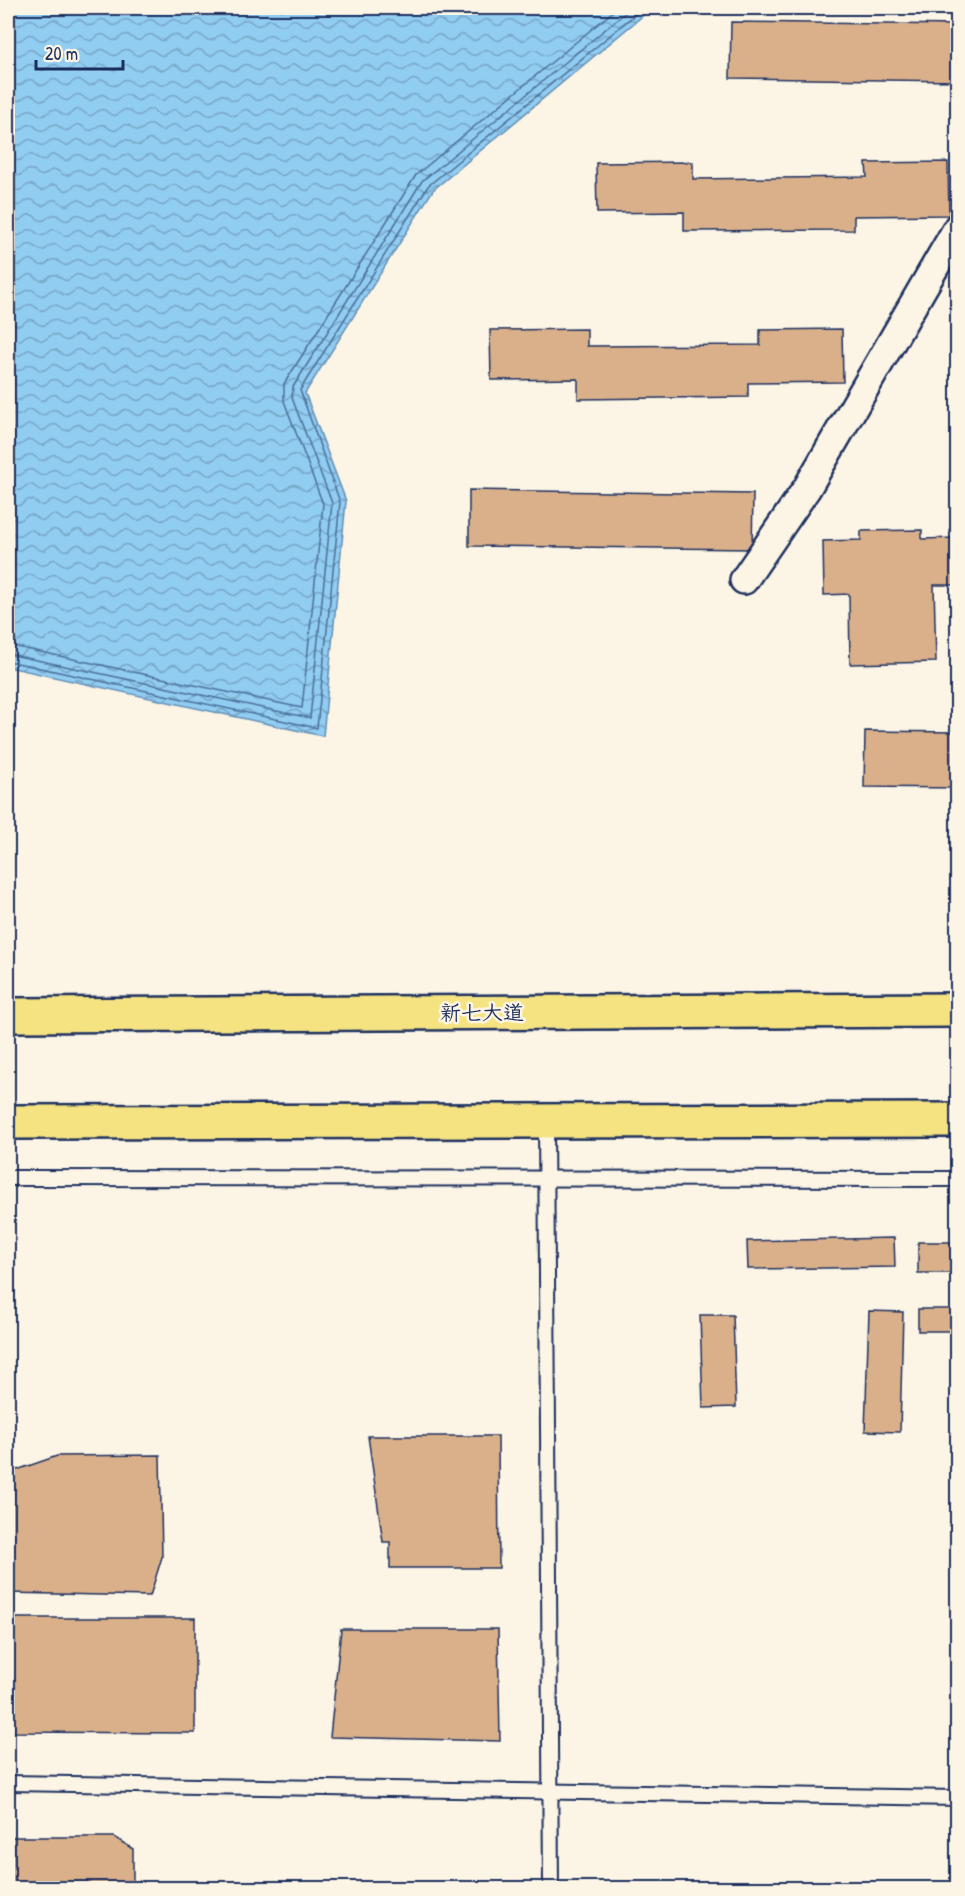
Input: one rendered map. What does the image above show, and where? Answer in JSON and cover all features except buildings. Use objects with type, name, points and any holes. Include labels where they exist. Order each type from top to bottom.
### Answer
[{"type":"main road","name":"新七大道","points":[[8,1015],[957,1010]]},
{"type":"main road","points":[[8,1122],[957,1120]]},
{"type":"street","points":[[744,580],[807,488],[957,227]]},
{"type":"lane","points":[[546,1121],[551,1888]]},
{"type":"lane","points":[[8,1178],[957,1179]]},
{"type":"lane","points":[[8,1783],[957,1798]]},
{"type":"water","points":[[8,8],[652,8],[433,190],[305,393],[346,501],[323,736],[8,667]]}]
